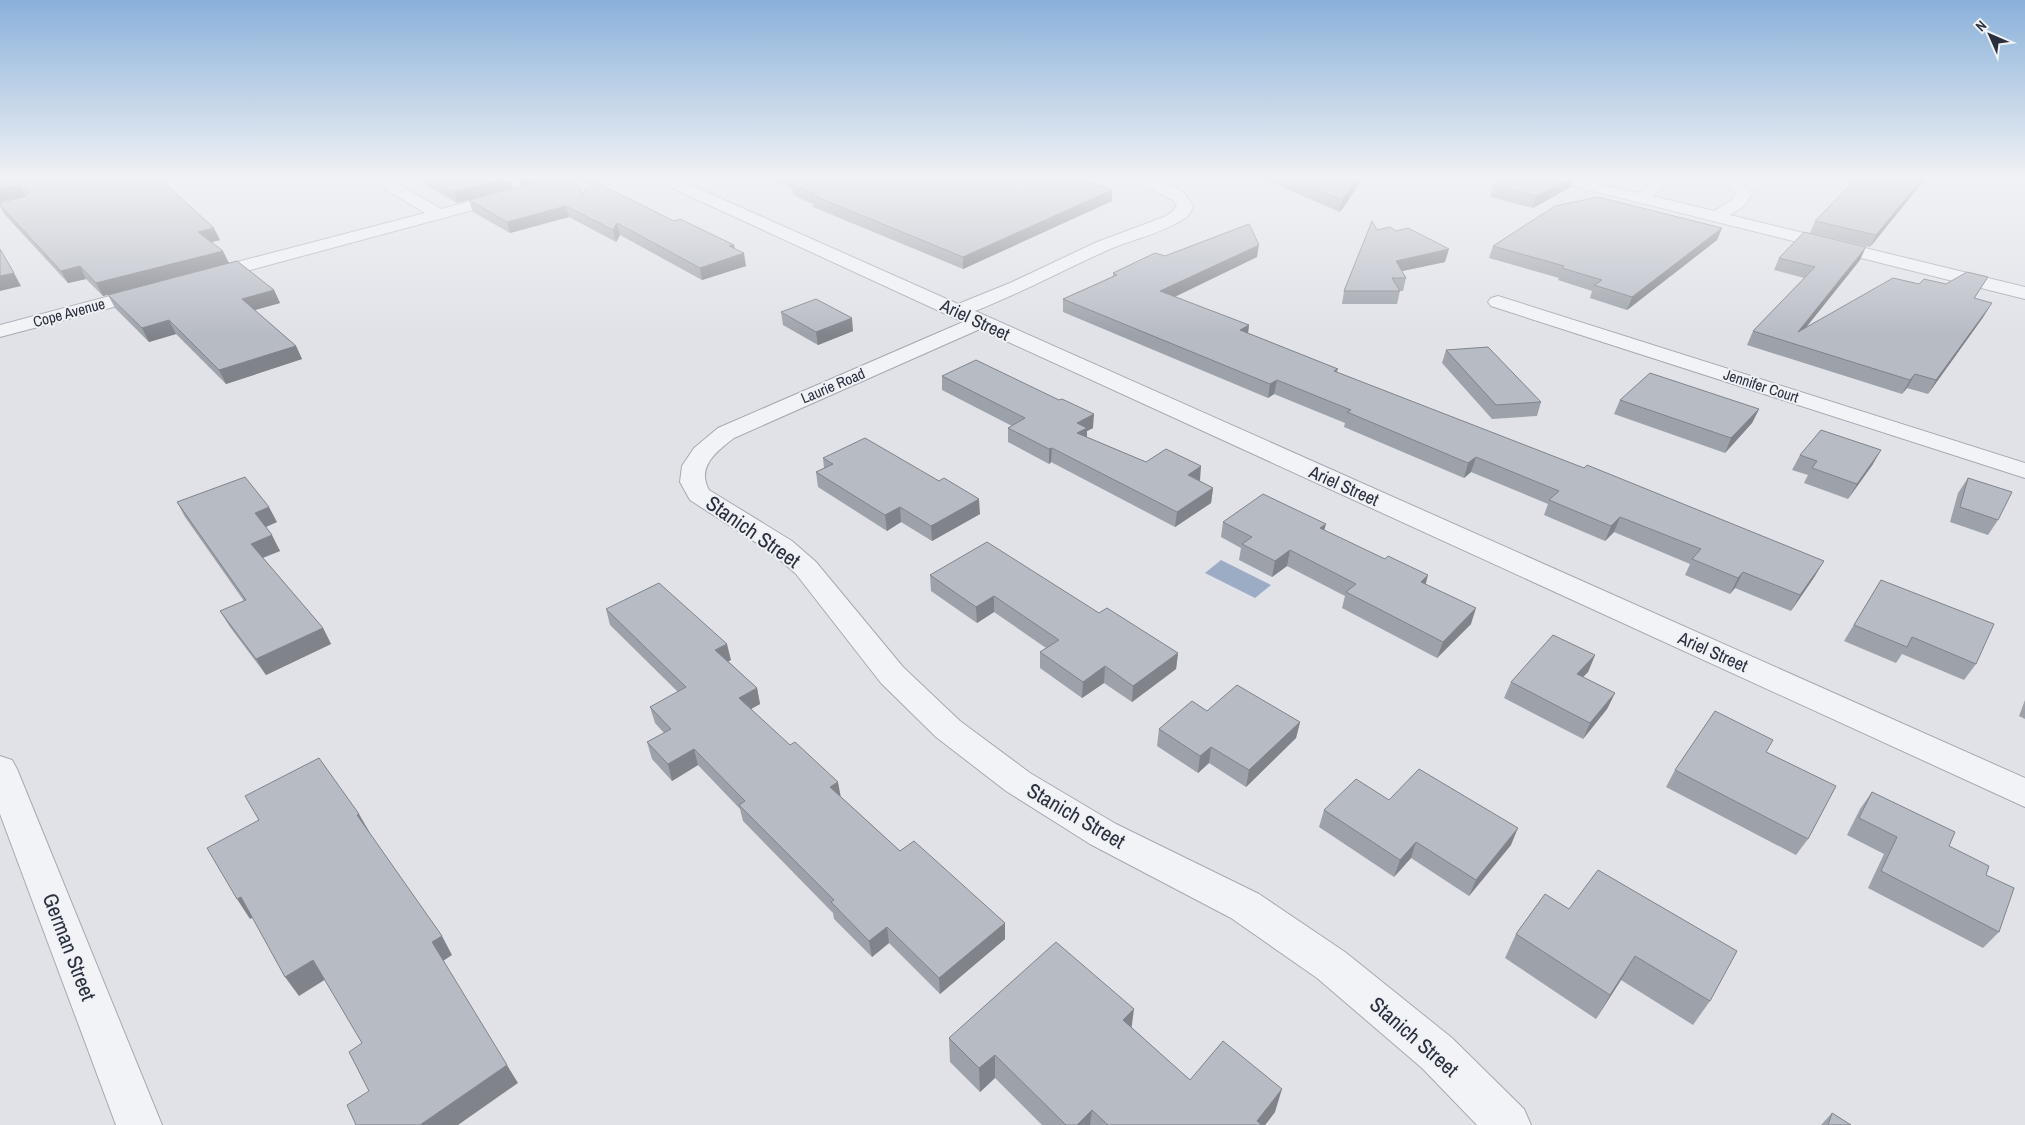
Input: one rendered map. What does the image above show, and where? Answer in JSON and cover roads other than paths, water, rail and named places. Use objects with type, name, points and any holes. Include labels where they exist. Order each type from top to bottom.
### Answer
[{"type":"street","points":[[194,280],[375,232]]},
{"type":"street","name":"Ariel Street","points":[[780,232],[2025,793]]},
{"type":"street","points":[[958,312],[1011,290],[1111,242],[1140,232]]},
{"type":"street","points":[[1775,232],[2025,293]]},
{"type":"street","name":"Cope Avenue","points":[[0,331],[166,287]]},
{"type":"street","name":"Jennifer Court","points":[[1498,302],[2025,471]]},
{"type":"street","name":"Laurie Road","points":[[695,464],[711,444],[743,425],[980,322]]},
{"type":"street","name":"Stanich Street","points":[[695,464],[691,476],[699,495],[782,547],[806,568],[892,675],[948,728],[1027,787],[1103,834],[1245,906],[1331,965],[1437,1053],[1508,1125]]},
{"type":"street","name":"German Street","points":[[0,769],[139,1125]]},
{"type":"water","points":[[1221,560],[1271,585],[1255,598],[1205,573]]}]
